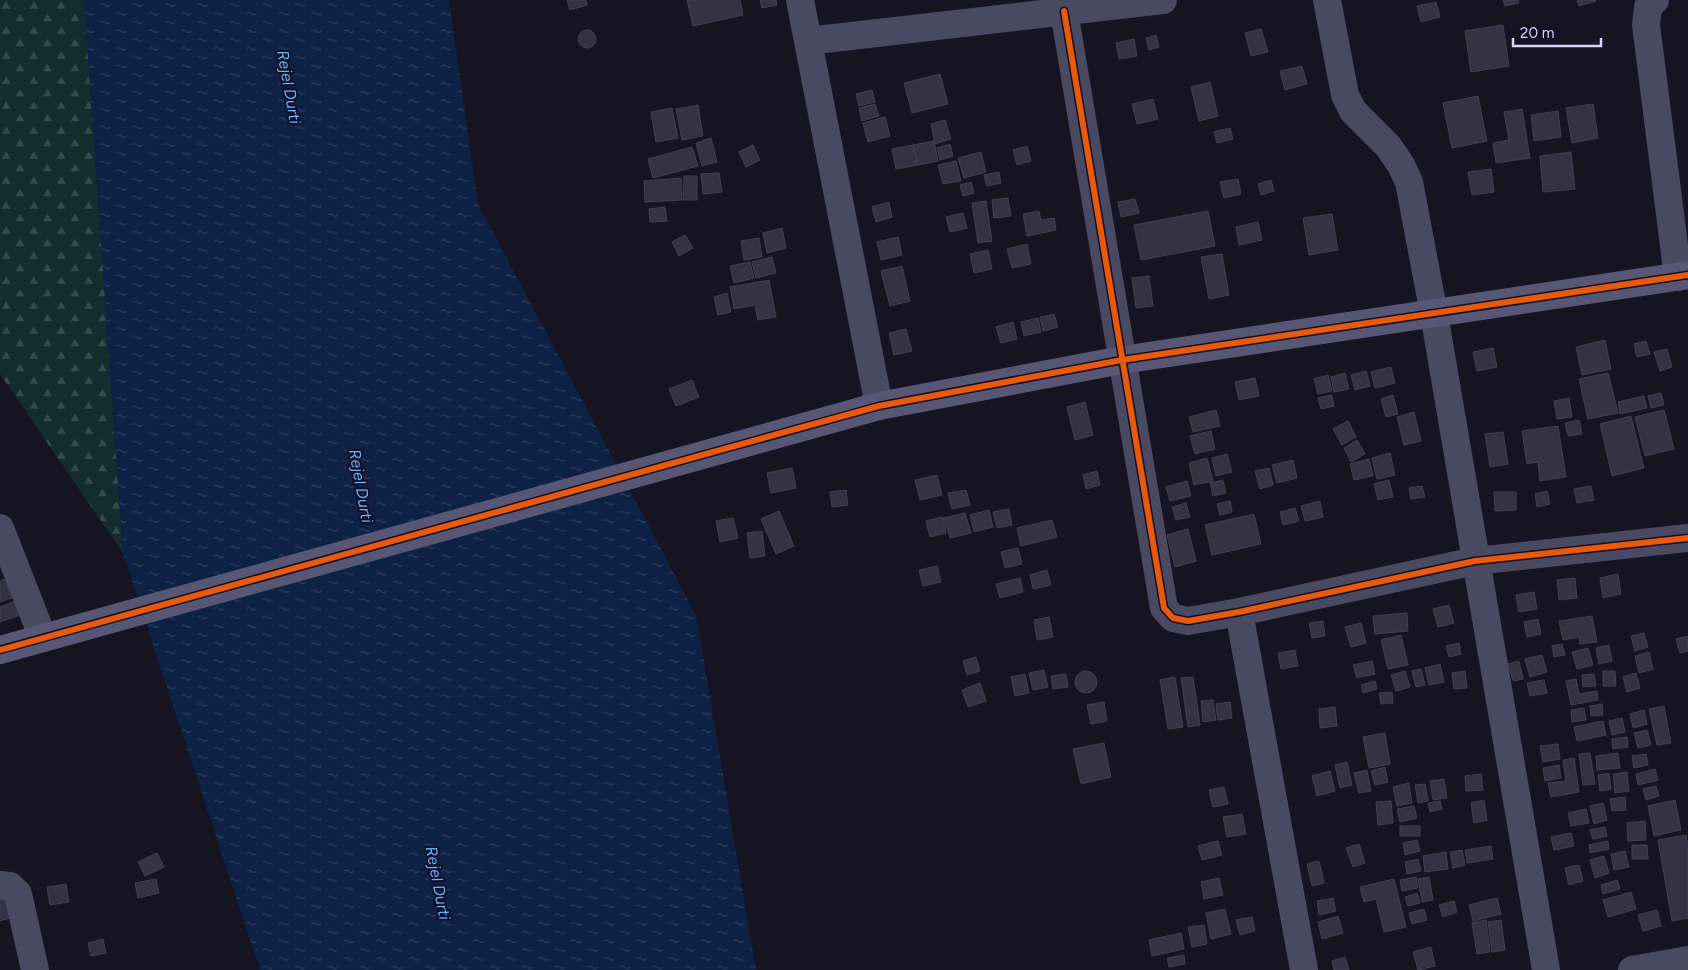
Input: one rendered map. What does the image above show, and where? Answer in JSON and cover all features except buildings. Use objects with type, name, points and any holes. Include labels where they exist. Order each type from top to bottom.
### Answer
[{"type":"street","points":[[800,0],[879,406]]},
{"type":"street","points":[[808,41],[1163,0]]},
{"type":"street","points":[[1327,0],[1345,95],[1353,111],[1388,146],[1401,165],[1409,182],[1434,314],[1546,970]]},
{"type":"street","points":[[0,650],[879,406],[1122,360],[1683,276],[1646,25],[1648,7],[1655,0]]},
{"type":"street","points":[[1064,11],[1164,608],[1173,618],[1188,621],[1239,612],[1475,561],[1688,538]]},
{"type":"street","points":[[0,528],[43,638]]},
{"type":"street","points":[[1239,612],[1304,970]]},
{"type":"street","points":[[0,885],[10,886],[18,894],[35,970]]},
{"type":"street","points":[[1632,970],[1688,960]]},
{"type":"green space","points":[[0,0],[84,0],[123,553],[0,374]]},
{"type":"water","name":"Rejel Durti","points":[[84,0],[449,0],[478,204],[696,615],[756,970],[260,970],[123,553]]},
{"type":"cycle path","points":[[1064,11],[1164,608],[1173,618],[1188,621],[1239,612],[1475,561],[1688,538]]},
{"type":"cycle path","points":[[0,650],[879,406],[1122,360],[1688,275]]}]
